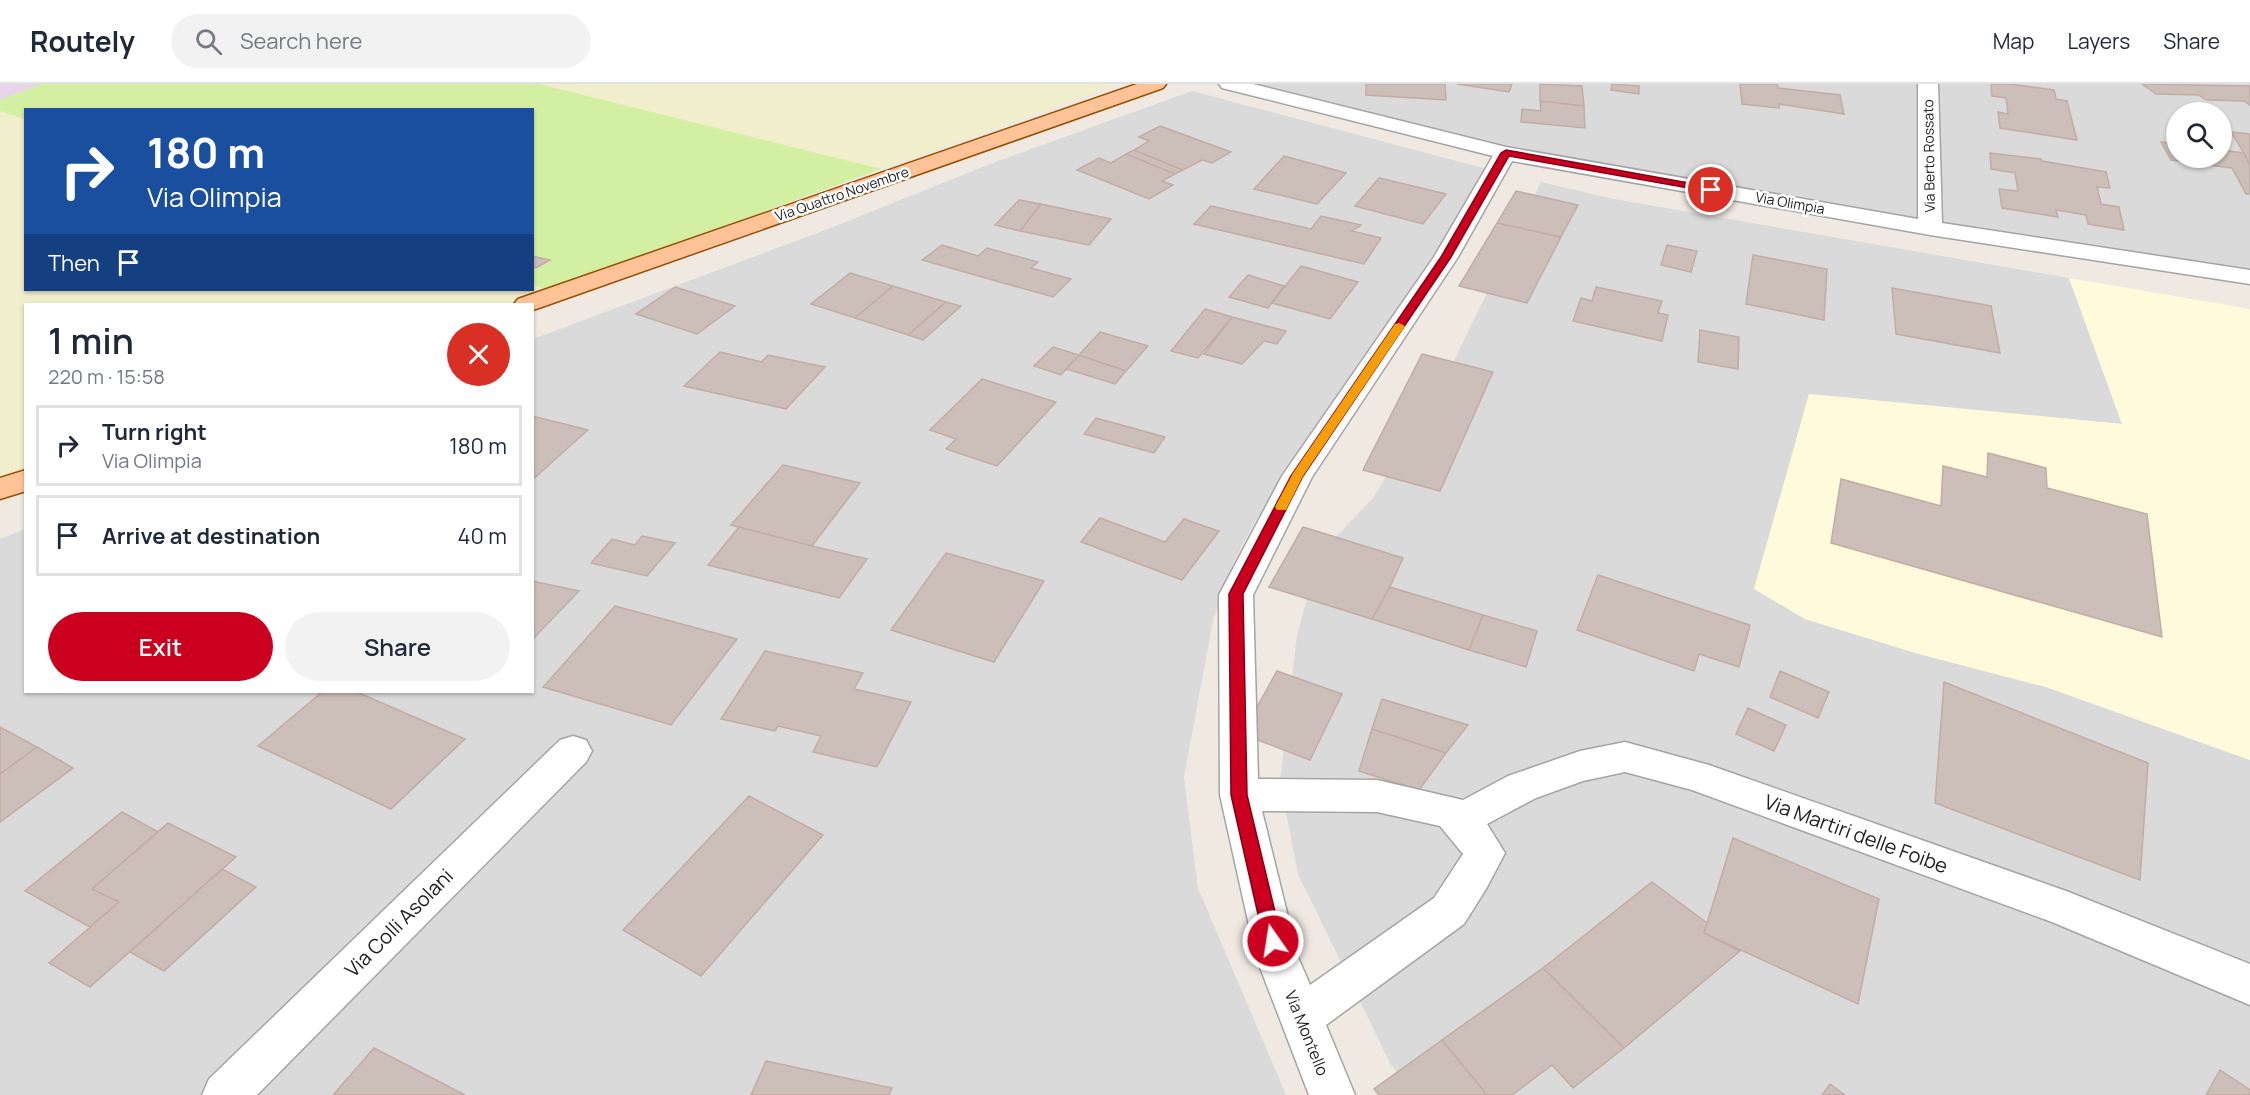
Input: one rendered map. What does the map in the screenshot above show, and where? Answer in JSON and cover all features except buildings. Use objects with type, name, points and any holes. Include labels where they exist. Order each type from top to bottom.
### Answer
[{"type":"main road","name":"Via Quattro Novembre","points":[[530,303],[1156,84]]},
{"type":"main road","points":[[0,489],[24,481]]},
{"type":"street","name":"Via Olimpia","points":[[1228,84],[1506,153],[1930,228],[2250,277]]},
{"type":"street","name":"Via Berto Rossato","points":[[1928,84],[1930,228]]},
{"type":"street","name":"Via Montello","points":[[1332,1095],[1276,957],[1239,795],[1236,594],[1297,476],[1446,257],[1506,153]]},
{"type":"street","name":"Via Colli Asolani","points":[[225,1095],[573,751]]},
{"type":"street","name":"Via Martiri delle Foibe","points":[[1460,820],[1522,787],[1581,766],[1625,757],[1696,776],[2066,909],[2250,986]]},
{"type":"street","points":[[1239,795],[1377,796],[1452,812],[1485,853],[1449,911],[1300,1017]]},
{"type":"shaded area","points":[[0,84],[42,84],[0,100]]},
{"type":"shaded area","points":[[539,84],[1119,84],[881,169]]},
{"type":"shaded area","points":[[1256,84],[2250,84],[2250,280],[1528,153]]},
{"type":"shaded area","points":[[1192,91],[1487,169],[1306,471],[1257,518],[1235,559],[1213,620],[1184,777],[1198,888],[1286,1095],[0,1095],[0,539],[24,529],[24,693],[534,693],[534,339],[828,229],[990,164]]},
{"type":"shaded area","points":[[0,111],[24,119],[24,291],[534,291],[534,285],[549,290],[512,303],[24,303],[24,477],[0,487]]},
{"type":"shaded area","points":[[1541,182],[1614,199],[2069,278],[2122,424],[1809,394],[1754,589],[1805,619],[1919,654],[2046,687],[2250,760],[2250,1095],[1414,1095],[1390,1063],[1298,874],[1280,781],[1297,635],[1313,578],[1330,543],[1373,498],[1444,381]]},
{"type":"shaded area","points":[[2069,278],[2250,309],[2250,760],[2046,687],[1919,654],[1805,619],[1754,589],[1809,394],[2122,424]]},
{"type":"green space","points":[[42,84],[539,84],[881,169],[549,290],[534,285],[534,108],[24,108],[24,119],[0,111],[0,100]]},
{"type":"slow traffic","points":[[1282,507],[1297,476],[1399,326]]},
{"type":"route","points":[[1273,941],[1239,795],[1236,594],[1297,476],[1446,257],[1506,153],[1711,190]]}]
